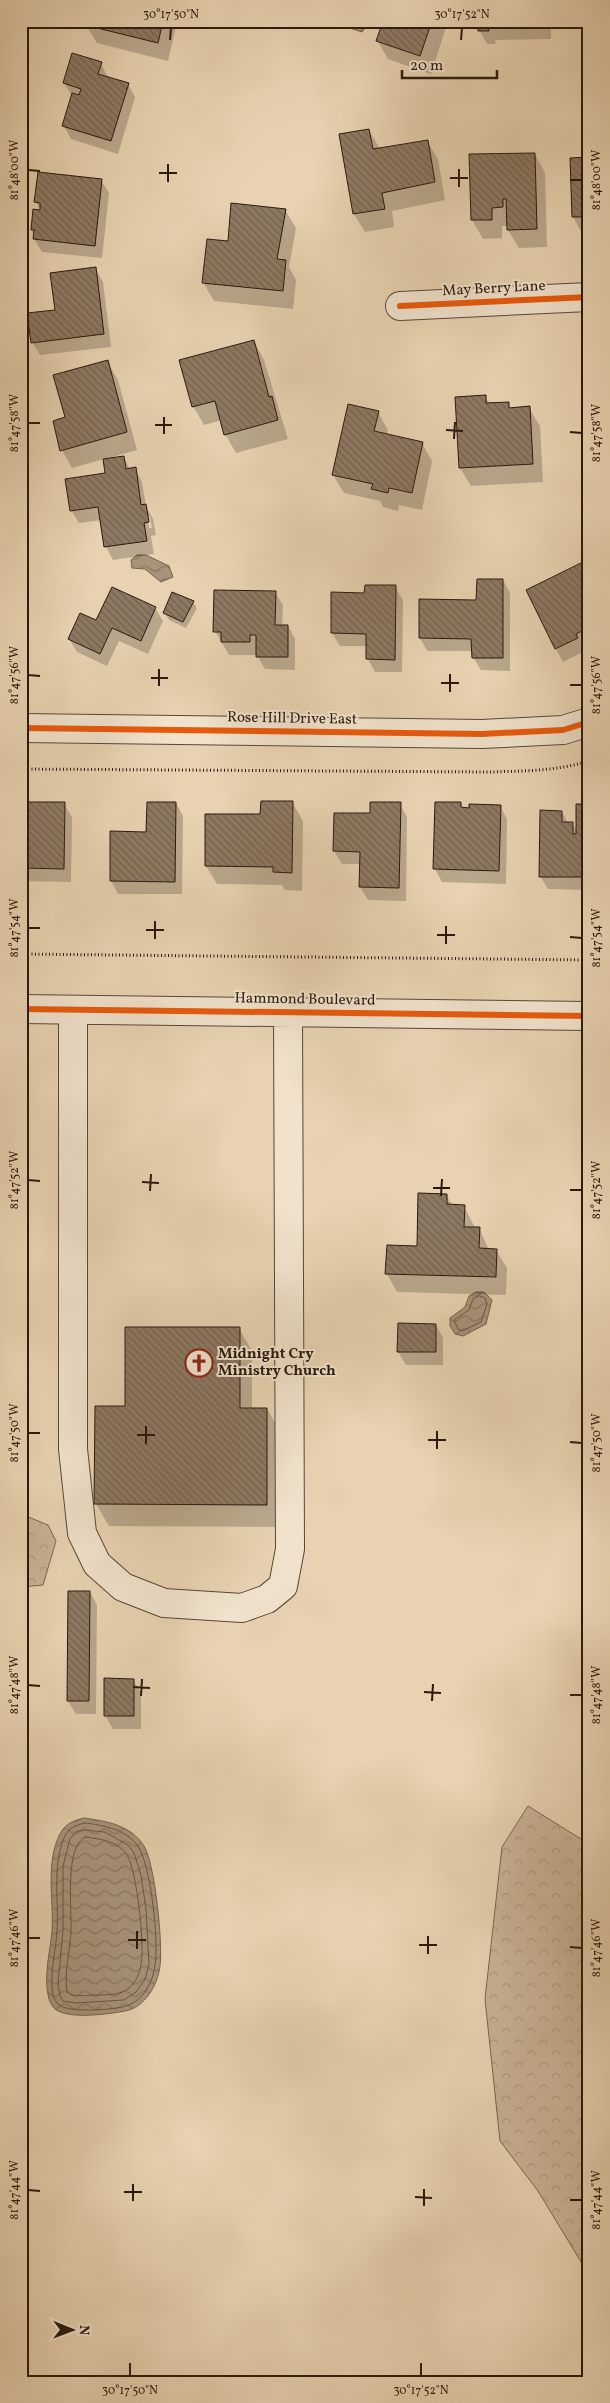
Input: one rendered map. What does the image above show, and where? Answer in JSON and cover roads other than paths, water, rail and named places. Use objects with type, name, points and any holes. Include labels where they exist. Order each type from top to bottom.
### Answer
[{"type":"street","name":"May Berry Lane","points":[[400,306],[589,297]]},
{"type":"street","name":"Rose Hill Drive East","points":[[21,728],[482,734],[563,730],[589,722]]},
{"type":"street","name":"Hammond Boulevard","points":[[21,1009],[589,1016]]},
{"type":"street","points":[[73,1010],[73,1449],[82,1533],[96,1564],[123,1587],[164,1603],[242,1608],[267,1600],[283,1586],[290,1549],[288,1012]]},
{"type":"water","points":[[330,21],[370,21],[362,32],[340,25],[336,28]]},
{"type":"water","points":[[137,555],[146,555],[169,566],[173,577],[161,582],[145,569],[132,568],[131,560]]},
{"type":"water","points":[[476,1292],[484,1292],[492,1300],[486,1324],[463,1336],[455,1334],[450,1326],[450,1318],[465,1307],[469,1296]]},
{"type":"water","points":[[84,1818],[117,1825],[132,1833],[144,1846],[152,1869],[155,1886],[161,1955],[159,1973],[153,1987],[139,2005],[125,2011],[73,2015],[55,2009],[51,2004],[47,1991],[52,1931],[51,1869],[55,1845],[62,1830],[70,1823]]},
{"type":"place","name":"Midnight Cry Ministry Church","points":[[199,1363]]}]
